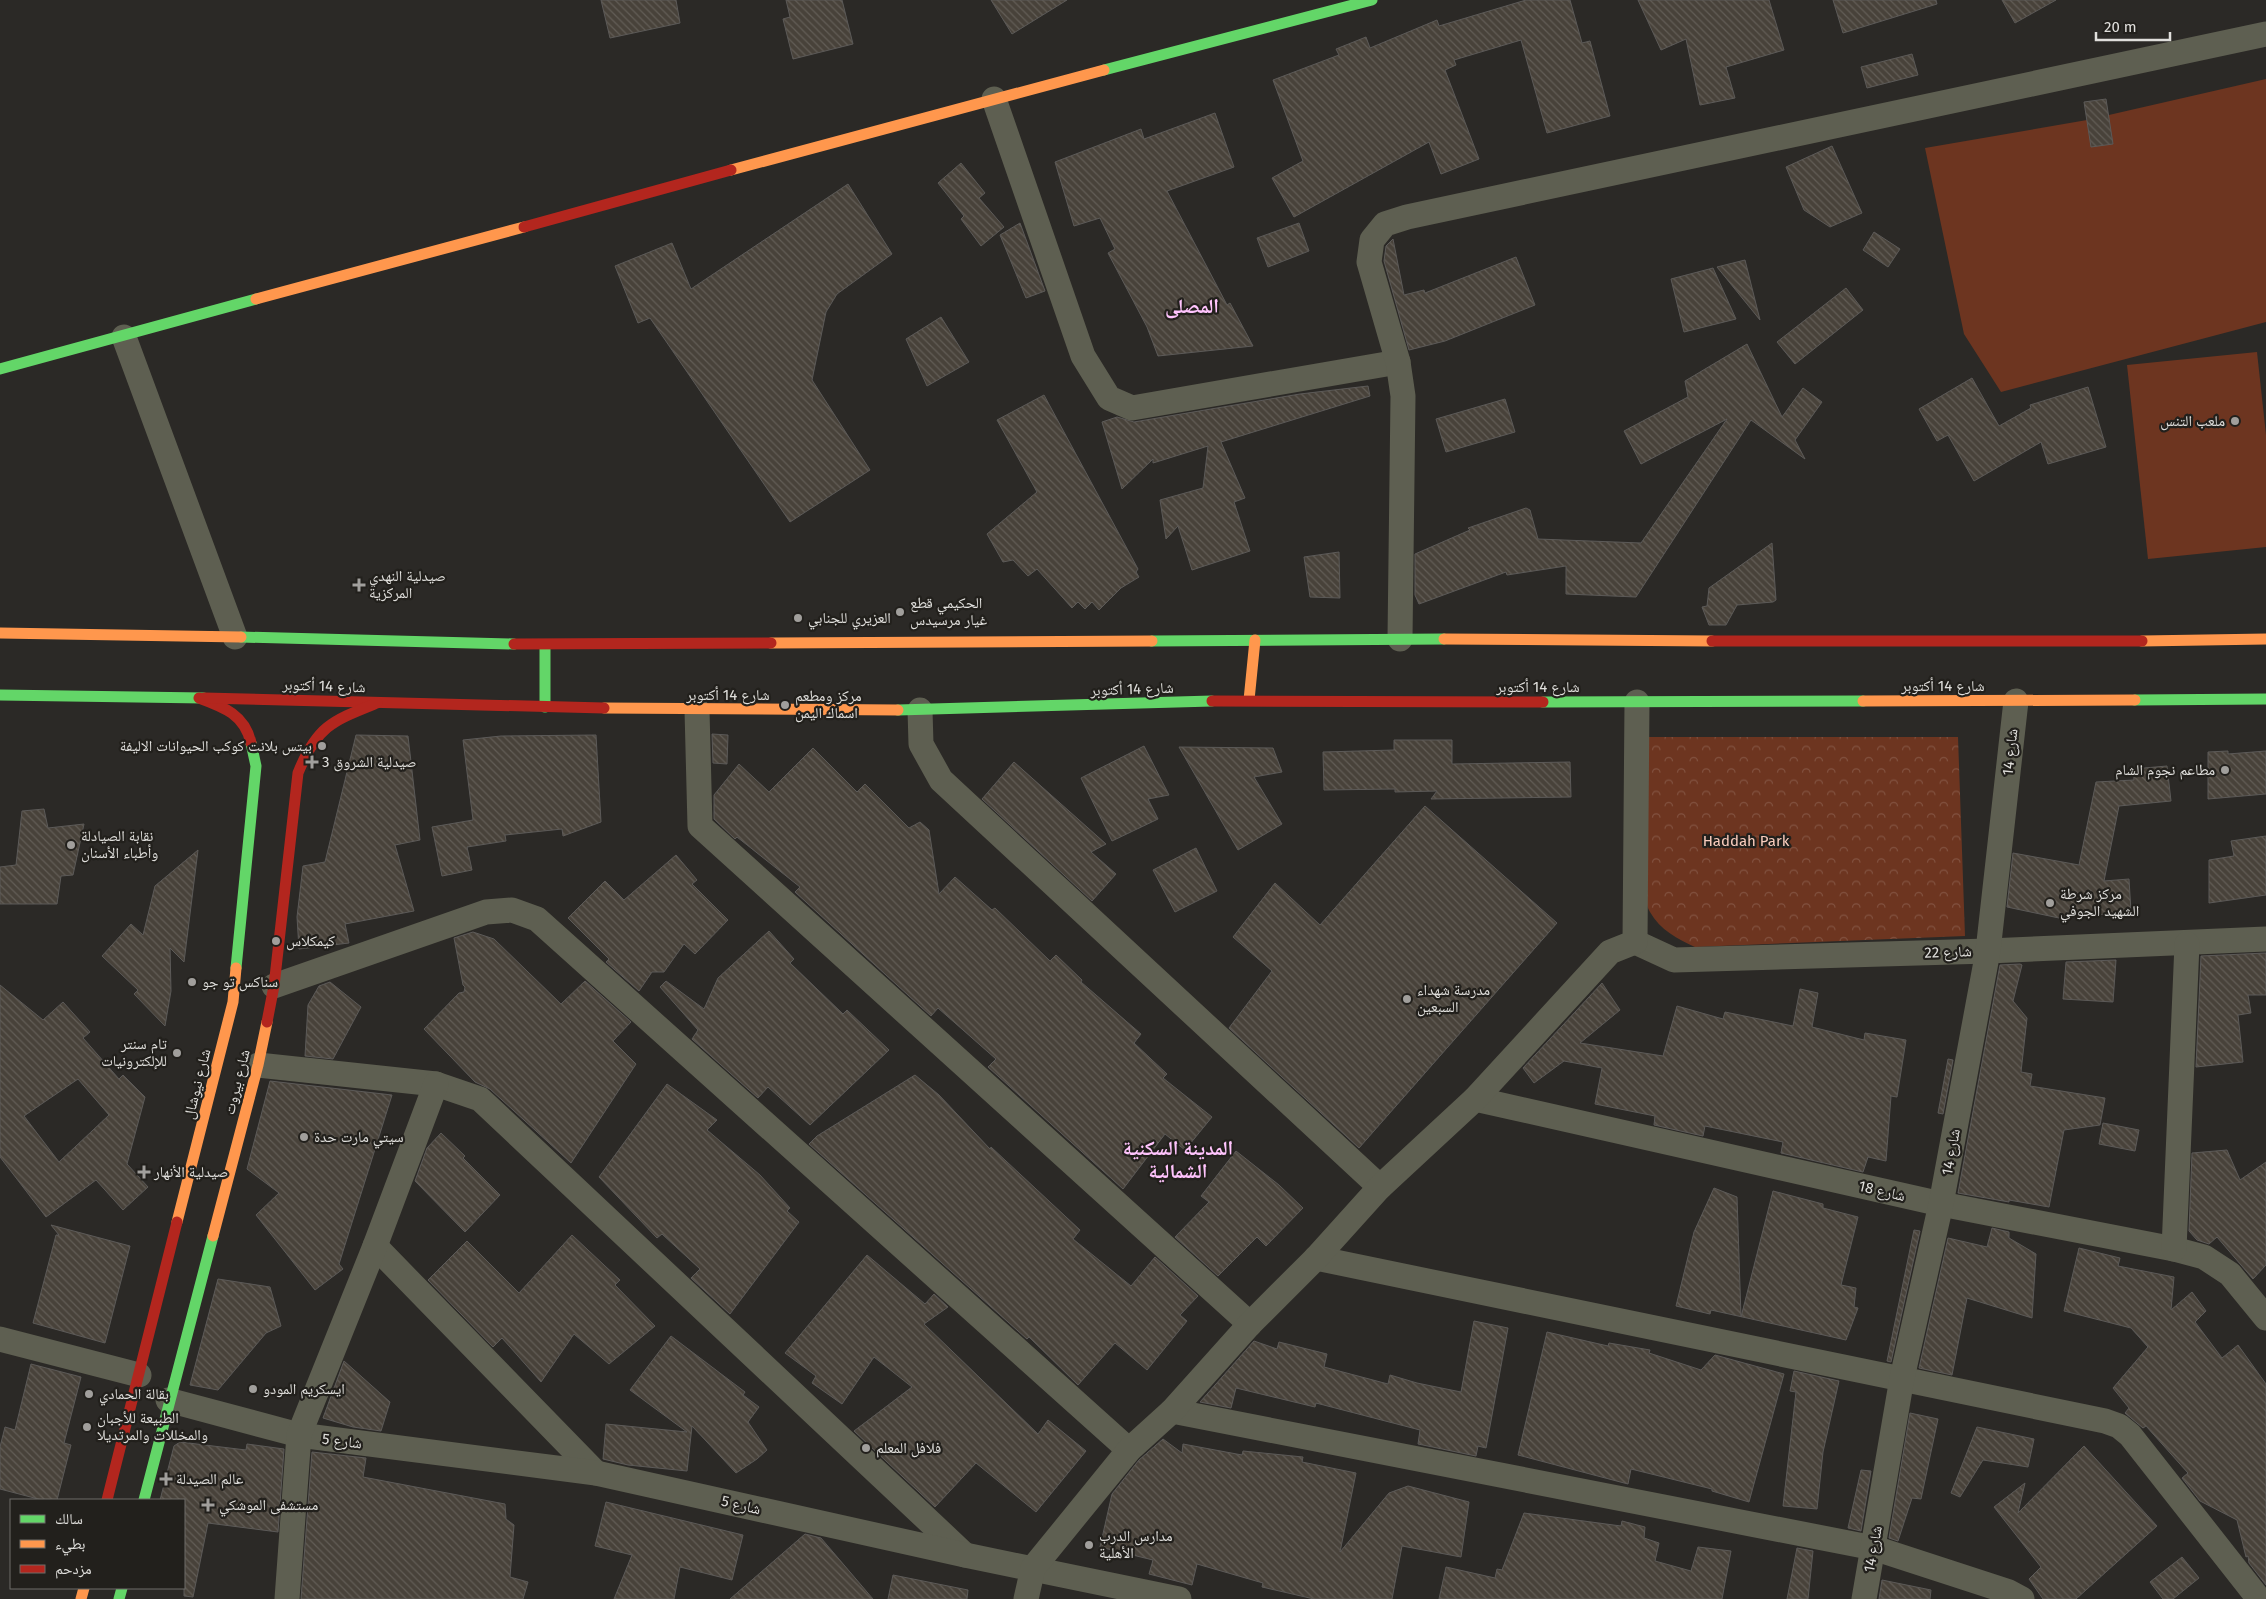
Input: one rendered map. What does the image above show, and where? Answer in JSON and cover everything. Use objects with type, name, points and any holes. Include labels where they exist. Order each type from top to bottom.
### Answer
[{"type":"main road","points":[[0,369],[124,337],[994,99],[1372,0]]},
{"type":"main road","points":[[0,634],[236,637],[546,645],[1400,639],[2022,642],[2266,639]]},
{"type":"main road","points":[[1249,700],[1254,640]]},
{"type":"main road","points":[[545,707],[546,645]]},
{"type":"main road","name":"شارع 14 أكتوبر","points":[[0,695],[697,710],[920,710],[1249,700],[1637,702],[2266,699]]},
{"type":"main road","name":"شارع نيوشال","points":[[107,1499],[233,1002],[256,766],[249,730],[244,720],[238,714],[198,698]]},
{"type":"main road","name":"شارع بيروت","points":[[144,1499],[168,1400],[258,1065],[274,986],[298,773],[307,749],[319,731],[343,716],[377,703]]},
{"type":"street","points":[[1400,639],[1403,396],[1398,362],[1369,262],[1372,240],[1386,224],[1407,217],[2266,34]]},
{"type":"street","points":[[994,99],[1083,356],[1109,398],[1132,408],[1398,362]]},
{"type":"street","points":[[124,337],[236,637]]},
{"type":"street","name":"شارع 14","points":[[1864,1599],[1902,1378],[1942,1204],[1988,951],[2016,701]]},
{"type":"street","points":[[1026,1599],[1033,1568],[1129,1450],[1172,1411],[1250,1324],[1316,1258],[1380,1187],[1475,1099],[1610,952],[1635,942],[1637,702]]},
{"type":"street","points":[[697,710],[700,826],[1250,1324]]},
{"type":"street","points":[[920,710],[921,744],[941,780],[1380,1187]]},
{"type":"street","points":[[274,986],[486,912],[512,910],[537,919],[1129,1450]]},
{"type":"street","name":"شارع 22","points":[[1635,942],[1674,960],[2187,944],[2266,939]]},
{"type":"street","points":[[2174,1249],[2187,944]]},
{"type":"street","points":[[258,1065],[436,1084],[480,1099],[965,1556]]},
{"type":"street","name":"شارع 5","points":[[287,1599],[299,1436],[375,1246],[436,1084]]},
{"type":"street","name":"شارع 18","points":[[1475,1099],[1942,1204],[2204,1256],[2230,1274],[2266,1318]]},
{"type":"street","points":[[375,1246],[596,1473]]},
{"type":"street","points":[[1316,1258],[1902,1378],[2105,1421],[2119,1426],[2130,1435],[2259,1599]]},
{"type":"street","points":[[0,1339],[139,1375]]},
{"type":"street","name":"شارع 5","points":[[168,1400],[299,1436],[596,1473],[965,1556],[1033,1568],[1180,1599]]},
{"type":"street","points":[[1172,1411],[1874,1548],[2009,1592],[2022,1599]]},
{"type":"green space","points":[[2266,79],[2266,322],[2001,392],[1964,334],[1925,148],[2087,120]]},
{"type":"green space","points":[[2257,352],[2266,435],[2266,547],[2148,559],[2127,365]]},
{"type":"green space","name":"Haddah Park","points":[[1646,737],[1958,737],[1965,936],[1695,947],[1676,937],[1664,929],[1650,912],[1645,897],[1642,877],[1641,828]]},
{"type":"building","points":[[601,0],[676,0],[680,23],[610,38]]},
{"type":"building","points":[[786,0],[842,0],[853,44],[793,59],[783,19],[790,17]]},
{"type":"building","points":[[991,0],[1067,0],[1012,34]]},
{"type":"building","points":[[1526,0],[1570,0],[1582,43],[1590,41],[1610,116],[1547,133],[1521,40],[1454,60],[1456,65],[1445,70],[1479,159],[1441,174],[1429,142],[1294,217],[1272,178],[1303,161],[1273,80],[1339,55],[1336,49],[1366,37],[1370,48],[1437,20],[1439,26]]},
{"type":"building","points":[[1638,0],[1769,0],[1784,50],[1726,67],[1735,98],[1700,105],[1686,39],[1661,50]]},
{"type":"building","points":[[1833,0],[1936,0],[1937,4],[1843,33]]},
{"type":"building","points":[[2002,0],[2056,0],[2015,23]]},
{"type":"building","points":[[1912,54],[1918,75],[1867,88],[1861,67]]},
{"type":"building","points":[[2106,99],[2113,144],[2091,147],[2084,102]]},
{"type":"building","points":[[1215,113],[1234,167],[1167,191],[1227,305],[1230,303],[1253,346],[1158,356],[1147,327],[1108,253],[1115,249],[1100,218],[1074,226],[1055,162],[1141,129],[1144,139]]},
{"type":"building","points":[[1832,146],[1862,213],[1830,227],[1804,210],[1786,167]]},
{"type":"building","points":[[961,163],[985,193],[979,198],[1004,227],[981,246],[961,219],[964,216],[938,183]]},
{"type":"building","points":[[848,184],[892,254],[837,294],[826,312],[812,380],[870,470],[790,522],[650,318],[638,323],[615,266],[672,243],[691,289]]},
{"type":"building","points":[[1020,223],[1045,291],[1026,298],[1000,235]]},
{"type":"building","points":[[1299,223],[1309,251],[1268,267],[1257,238]]},
{"type":"building","points":[[1874,232],[1900,249],[1888,267],[1863,250]]},
{"type":"building","points":[[1393,239],[1404,295],[1424,290],[1425,293],[1516,257],[1535,305],[1445,341],[1409,350],[1384,261],[1386,246]]},
{"type":"building","points":[[1745,260],[1760,320],[1717,267]]},
{"type":"building","points":[[1713,268],[1736,319],[1684,332],[1671,279]]},
{"type":"building","points":[[1846,288],[1863,310],[1795,364],[1777,342]]},
{"type":"building","points":[[941,317],[969,362],[927,386],[906,339]]},
{"type":"building","points":[[1747,344],[1782,417],[1803,388],[1822,402],[1795,440],[1805,459],[1751,420],[1636,597],[1566,594],[1566,566],[1507,575],[1506,572],[1419,604],[1415,595],[1415,554],[1470,530],[1468,528],[1526,508],[1530,510],[1538,539],[1641,543],[1727,419],[1641,464],[1624,431],[1688,397],[1685,381]]},
{"type":"building","points":[[1972,378],[1999,426],[2031,408],[2030,405],[2088,387],[2106,447],[2048,464],[2041,442],[1974,481],[1948,435],[1937,441],[1919,409]]},
{"type":"building","points":[[1368,386],[1370,396],[1221,442],[1245,498],[1234,502],[1250,551],[1192,570],[1178,526],[1166,539],[1160,500],[1203,488],[1208,446],[1153,463],[1153,459],[1122,489],[1102,422],[1117,417],[1134,422],[1300,394]]},
{"type":"building","points":[[1044,395],[1138,569],[1136,572],[1139,577],[1121,588],[1099,610],[1092,602],[1085,609],[1078,602],[1072,608],[1037,569],[1028,576],[1013,560],[1003,562],[987,534],[1037,492],[997,420]]},
{"type":"building","points":[[1505,399],[1515,432],[1446,452],[1436,419]]},
{"type":"building","points":[[1772,543],[1776,600],[1773,602],[1737,605],[1726,625],[1709,625],[1702,607],[1707,606],[1709,588]]},
{"type":"building","points":[[1339,552],[1340,598],[1310,597],[1304,557]]},
{"type":"building","points":[[712,734],[728,735],[727,764],[713,763]]},
{"type":"building","points":[[356,735],[408,736],[420,840],[395,845],[414,911],[345,924],[349,943],[299,949],[297,917],[303,866],[325,862]]},
{"type":"building","points":[[596,735],[601,822],[563,836],[562,829],[505,835],[506,841],[467,847],[472,870],[442,876],[432,827],[473,820],[463,740],[501,736]]},
{"type":"building","points":[[1394,740],[1452,740],[1452,764],[1570,762],[1571,797],[1431,799],[1437,791],[1395,792],[1395,789],[1324,790],[1323,752],[1394,750]]},
{"type":"building","points":[[1144,746],[1169,795],[1148,799],[1158,819],[1112,841],[1081,778]]},
{"type":"building","points":[[1179,747],[1273,748],[1282,772],[1254,777],[1282,824],[1238,850]]},
{"type":"building","points":[[813,748],[857,792],[865,784],[909,828],[920,822],[929,830],[939,894],[955,877],[992,910],[995,908],[1050,961],[1056,955],[1082,980],[1081,982],[1141,1034],[1134,1043],[1167,1074],[1163,1078],[1212,1117],[1185,1150],[1165,1134],[1123,1189],[988,1067],[996,1059],[938,1008],[931,1016],[795,892],[800,887],[737,837],[735,839],[714,819],[714,795],[739,764],[769,792]]},
{"type":"building","points":[[2228,751],[2228,754],[2266,751],[2266,794],[2208,799],[2208,752]]},
{"type":"building","points":[[1014,762],[1106,844],[1091,852],[1116,874],[1092,901],[982,799]]},
{"type":"building","points":[[2167,766],[2171,801],[2119,806],[2104,881],[2129,879],[2131,912],[2059,918],[2007,907],[2013,853],[2079,865],[2096,782],[2134,780],[2133,769]]},
{"type":"building","points":[[1425,806],[1557,923],[1359,1148],[1229,1028],[1272,971],[1233,937],[1275,883],[1320,925]]},
{"type":"building","points":[[44,809],[48,828],[84,824],[73,875],[61,876],[57,904],[0,904],[0,867],[16,865],[22,811]]},
{"type":"building","points":[[2266,836],[2266,895],[2209,903],[2209,860],[2234,856],[2231,841]]},
{"type":"building","points":[[1196,848],[1217,891],[1175,912],[1153,870]]},
{"type":"building","points":[[198,850],[184,962],[170,948],[171,991],[165,1026],[134,994],[138,990],[102,956],[131,924],[143,935],[155,886]]},
{"type":"building","points":[[676,855],[697,880],[692,884],[728,920],[695,954],[684,944],[664,972],[652,972],[639,991],[606,962],[609,959],[568,918],[605,881],[624,900]]},
{"type":"building","points":[[769,931],[794,959],[790,963],[843,1014],[847,1010],[889,1050],[810,1125],[768,1087],[758,1098],[692,1039],[698,1030],[660,987],[666,981],[704,1009],[718,978]]},
{"type":"building","points":[[473,932],[494,939],[561,1004],[585,981],[631,1022],[613,1041],[636,1064],[571,1163],[490,1089],[475,1082],[424,1029],[459,993],[464,992],[465,987],[463,985],[454,938]]},
{"type":"building","points":[[2266,953],[2266,995],[2248,995],[2251,1013],[2238,1015],[2243,1062],[2196,1067],[2201,956]]},
{"type":"building","points":[[2116,960],[2113,1002],[2063,999],[2066,962]]},
{"type":"building","points":[[2000,965],[2022,965],[2013,1001],[2027,1018],[2021,1072],[2032,1074],[2030,1086],[2105,1098],[2100,1125],[2064,1130],[2049,1207],[1958,1193]]},
{"type":"building","points":[[330,982],[361,1007],[333,1059],[305,1056],[308,1005],[319,986]]},
{"type":"building","points":[[1602,983],[1620,1010],[1580,1043],[1663,1056],[1677,1006],[1723,1019],[1725,1012],[1793,1026],[1800,989],[1818,993],[1812,1027],[1864,1040],[1865,1033],[1906,1040],[1897,1097],[1891,1096],[1886,1161],[1868,1157],[1863,1172],[1781,1153],[1783,1142],[1705,1126],[1703,1136],[1654,1125],[1655,1116],[1595,1104],[1602,1068],[1564,1061],[1534,1083],[1523,1068]]},
{"type":"building","points":[[0,985],[43,1020],[63,1002],[90,1032],[83,1038],[119,1079],[123,1075],[145,1097],[127,1164],[148,1187],[123,1210],[96,1180],[46,1217],[0,1157]],"holes":[[[78,1079],[109,1115],[59,1162],[24,1116]]]},
{"type":"building","points":[[1948,1059],[1953,1060],[1943,1114],[1938,1113]]},
{"type":"building","points":[[915,1075],[939,1095],[990,1149],[991,1147],[1080,1230],[1073,1239],[1131,1286],[1155,1257],[1198,1296],[1180,1315],[1187,1321],[1147,1370],[1115,1343],[1078,1385],[1029,1337],[1027,1339],[809,1144],[817,1136]]},
{"type":"building","points":[[270,1081],[392,1095],[339,1264],[343,1269],[315,1290],[256,1215],[279,1193],[247,1169]]},
{"type":"building","points":[[667,1084],[717,1120],[707,1130],[760,1175],[790,1208],[787,1211],[799,1222],[730,1314],[691,1278],[700,1269],[662,1234],[657,1238],[599,1177]]},
{"type":"building","points":[[2103,1123],[2139,1130],[2135,1151],[2099,1144]]},
{"type":"building","points":[[441,1133],[465,1156],[463,1158],[500,1195],[465,1232],[415,1181],[427,1148]]},
{"type":"building","points":[[2227,1150],[2240,1180],[2266,1162],[2266,1265],[2253,1279],[2217,1237],[2209,1244],[2197,1240],[2189,1231],[2192,1153]]},
{"type":"building","points":[[1236,1151],[1279,1185],[1303,1208],[1266,1246],[1257,1237],[1218,1276],[1175,1237],[1209,1202],[1201,1196]]},
{"type":"building","points":[[1714,1188],[1737,1197],[1741,1317],[1711,1310],[1710,1314],[1676,1306],[1694,1232]]},
{"type":"building","points":[[1773,1191],[1823,1204],[1823,1208],[1858,1217],[1841,1285],[1856,1288],[1854,1307],[1858,1308],[1846,1340],[1741,1317]]},
{"type":"building","points":[[51,1225],[130,1246],[105,1343],[33,1323],[56,1235],[59,1235]]},
{"type":"building","points":[[1992,1228],[2009,1232],[2009,1238],[2036,1254],[2032,1318],[1967,1298],[1952,1375],[1919,1368],[1948,1238],[1987,1247]]},
{"type":"building","points":[[1914,1230],[1920,1231],[1891,1362],[1887,1361]]},
{"type":"building","points":[[572,1235],[620,1280],[615,1285],[655,1326],[609,1364],[574,1334],[541,1382],[502,1338],[493,1347],[428,1280],[467,1241],[519,1293]]},
{"type":"building","points":[[2079,1248],[2120,1258],[2118,1266],[2174,1277],[2171,1310],[2192,1292],[2206,1311],[2195,1322],[2222,1358],[2238,1345],[2266,1384],[2266,1585],[2249,1563],[2248,1556],[2246,1557],[2237,1520],[2200,1501],[2182,1478],[2188,1473],[2146,1426],[2143,1428],[2125,1413],[2129,1408],[2113,1388],[2148,1347],[2131,1328],[2064,1311]]},
{"type":"building","points":[[867,1255],[925,1304],[934,1294],[948,1307],[924,1324],[1038,1434],[1048,1420],[1086,1451],[1036,1512],[976,1463],[935,1507],[854,1431],[912,1387],[874,1357],[842,1404],[812,1383],[816,1376],[785,1353]]},
{"type":"building","points":[[218,1279],[270,1287],[281,1326],[266,1333],[218,1390],[190,1385]]},
{"type":"building","points":[[1474,1321],[1508,1328],[1486,1448],[1478,1446],[1476,1456],[1418,1444],[1420,1430],[1316,1403],[1315,1407],[1236,1388],[1231,1408],[1200,1402],[1254,1341],[1277,1349],[1279,1342],[1327,1354],[1324,1367],[1388,1384],[1390,1375],[1461,1392]]},
{"type":"building","points":[[1547,1332],[1608,1346],[1609,1343],[1650,1350],[1649,1353],[1701,1370],[1715,1355],[1784,1374],[1749,1502],[1712,1491],[1712,1489],[1631,1469],[1628,1484],[1518,1455]]},
{"type":"building","points":[[671,1336],[745,1392],[743,1395],[759,1407],[748,1422],[767,1450],[736,1473],[692,1426],[687,1471],[628,1465],[603,1459],[606,1424],[687,1432],[630,1390]]},
{"type":"building","points":[[344,1361],[390,1402],[381,1431],[353,1427],[323,1418]]},
{"type":"building","points":[[31,1364],[81,1377],[64,1443],[71,1445],[57,1499],[38,1499],[0,1489],[0,1447],[5,1427],[15,1430]]},
{"type":"building","points":[[1794,1371],[1839,1381],[1823,1452],[1817,1509],[1783,1506],[1796,1392],[1790,1391]]},
{"type":"building","points":[[1910,1413],[1938,1419],[1921,1499],[1912,1498],[1898,1541],[1889,1538]]},
{"type":"building","points":[[1977,1427],[2034,1439],[2028,1467],[1983,1460],[1960,1497],[1951,1493]]},
{"type":"building","points":[[1163,1439],[1182,1453],[1183,1444],[1242,1455],[1243,1451],[1303,1457],[1302,1462],[1356,1473],[1340,1552],[1389,1493],[1408,1486],[1469,1502],[1461,1557],[1402,1546],[1392,1599],[1314,1599],[1262,1587],[1263,1583],[1197,1564],[1192,1585],[1149,1574],[1153,1560],[1100,1547],[1112,1494],[1139,1460]]},
{"type":"building","points":[[180,1442],[246,1450],[247,1444],[284,1449],[278,1532],[208,1523],[193,1597],[184,1596],[185,1499],[160,1499],[174,1446]]},
{"type":"building","points":[[2084,1446],[2157,1526],[2076,1599],[2043,1599],[2029,1579],[2041,1567],[1994,1507],[2025,1483],[2018,1513]]},
{"type":"building","points":[[312,1452],[366,1458],[363,1477],[505,1504],[506,1519],[514,1525],[510,1577],[528,1582],[523,1599],[301,1599]]},
{"type":"building","points":[[1861,1470],[1871,1471],[1861,1531],[1848,1528]]},
{"type":"building","points":[[606,1502],[743,1535],[732,1580],[680,1567],[674,1599],[614,1599],[632,1555],[595,1546]]},
{"type":"building","points":[[1524,1513],[1621,1526],[1622,1521],[1645,1527],[1644,1538],[1659,1543],[1655,1561],[1691,1571],[1698,1547],[1731,1551],[1722,1599],[1439,1599],[1446,1567],[1495,1578],[1497,1569],[1502,1570]]},
{"type":"building","points":[[805,1534],[821,1538],[873,1599],[730,1599]]},
{"type":"building","points":[[1797,1548],[1813,1551],[1808,1599],[1787,1599]]},
{"type":"building","points":[[2182,1557],[2199,1578],[2173,1599],[2163,1599],[2150,1582]]},
{"type":"building","points":[[893,1575],[968,1590],[967,1599],[888,1599]]},
{"type":"building","points":[[1882,1580],[1931,1590],[1930,1599],[1879,1599]]},
{"type":"traffic: fast","points":[[1104,70],[1372,0]]},
{"type":"traffic: fast","points":[[0,369],[256,299]]},
{"type":"traffic: fast","points":[[241,637],[514,644]]},
{"type":"traffic: fast","points":[[1152,641],[1444,639]]},
{"type":"traffic: fast","points":[[545,645],[545,707]]},
{"type":"traffic: fast","points":[[0,695],[204,698]]},
{"type":"traffic: fast","points":[[2135,700],[2266,699]]},
{"type":"traffic: fast","points":[[898,710],[1212,701]]},
{"type":"traffic: fast","points":[[1543,702],[1863,701]]},
{"type":"traffic: fast","points":[[236,968],[256,766],[251,743]]},
{"type":"traffic: fast","points":[[144,1499],[213,1236]]},
{"type":"traffic: fast","points":[[119,1599],[122,1589]]},
{"type":"traffic: slow","points":[[731,170],[1104,70]]},
{"type":"traffic: slow","points":[[256,299],[524,227]]},
{"type":"traffic: slow","points":[[0,633],[241,637]]},
{"type":"traffic: slow","points":[[1444,639],[1712,641]]},
{"type":"traffic: slow","points":[[2142,641],[2266,639]]},
{"type":"traffic: slow","points":[[1249,700],[1255,640]]},
{"type":"traffic: slow","points":[[771,643],[1152,641]]},
{"type":"traffic: slow","points":[[1863,701],[2135,700]]},
{"type":"traffic: slow","points":[[604,708],[898,710]]},
{"type":"traffic: slow","points":[[177,1222],[233,1002],[236,968]]},
{"type":"traffic: slow","points":[[213,1236],[258,1065],[267,1022]]},
{"type":"traffic: slow","points":[[81,1599],[84,1589]]},
{"type":"traffic: jam","points":[[524,227],[731,170]]},
{"type":"traffic: jam","points":[[1712,641],[2142,641]]},
{"type":"traffic: jam","points":[[514,644],[771,643]]},
{"type":"traffic: jam","points":[[199,698],[225,709],[239,719],[244,725],[251,743]]},
{"type":"traffic: jam","points":[[204,698],[604,708]]},
{"type":"traffic: jam","points":[[1212,701],[1543,702]]},
{"type":"traffic: jam","points":[[267,1022],[274,986],[298,773],[312,745],[328,727],[348,715],[377,703]]},
{"type":"traffic: jam","points":[[107,1499],[177,1222]]},
{"type":"place","name":"ملعب التنس","points":[[2235,421]]},
{"type":"place","name":"صيدلية النهدي المركزية","points":[[359,585]]},
{"type":"place","name":"الحكيمي قطع غيار مرسيدس","points":[[900,612]]},
{"type":"place","name":"العزيري للجنابي","points":[[798,618]]},
{"type":"place","name":"مركز ومطعم اسماك اليمن","points":[[785,705]]},
{"type":"place","name":"بيتس بلانت كوكب الحيوانات الاليفة","points":[[322,746]]},
{"type":"place","name":"صيدلية الشروق 3","points":[[312,762]]},
{"type":"place","name":"مطاعم نجوم الشام","points":[[2225,770]]},
{"type":"place","name":"نقابة الصيادلة وأطباء الأسنان","points":[[71,845]]},
{"type":"place","name":"مركز شرطة الشهيد الجوفي","points":[[2050,903]]},
{"type":"place","name":"كيمكلاس","points":[[276,941]]},
{"type":"place","name":"سناكس تو جو","points":[[192,982]]},
{"type":"place","name":"مدرسة شهداء السبعين","points":[[1407,999]]},
{"type":"place","name":"تام سنتر للإلكترونيات","points":[[177,1053]]},
{"type":"place","name":"سيتي مارت حدة","points":[[304,1137]]},
{"type":"place","name":"صيدلية الأنهار","points":[[144,1172]]},
{"type":"place","name":"ايسكريم المودو","points":[[253,1389]]},
{"type":"place","name":"بقالة الحمادي","points":[[89,1394]]},
{"type":"place","name":"الطبيعة للأجبان والمخللات والمرتديلا","points":[[87,1427]]},
{"type":"place","name":"فلافل المعلم","points":[[866,1448]]},
{"type":"place","name":"عالم الصيدلة","points":[[166,1479]]},
{"type":"place","name":"مستشفى الموشكي","points":[[208,1505]]},
{"type":"place","name":"مدارس الدرب الأهلية","points":[[1089,1545]]},
{"type":"district","name":"المصلى","points":[[1192,306]]},
{"type":"district","name":"المدينة السكنية الشمالية","points":[[1178,1160]]}]
